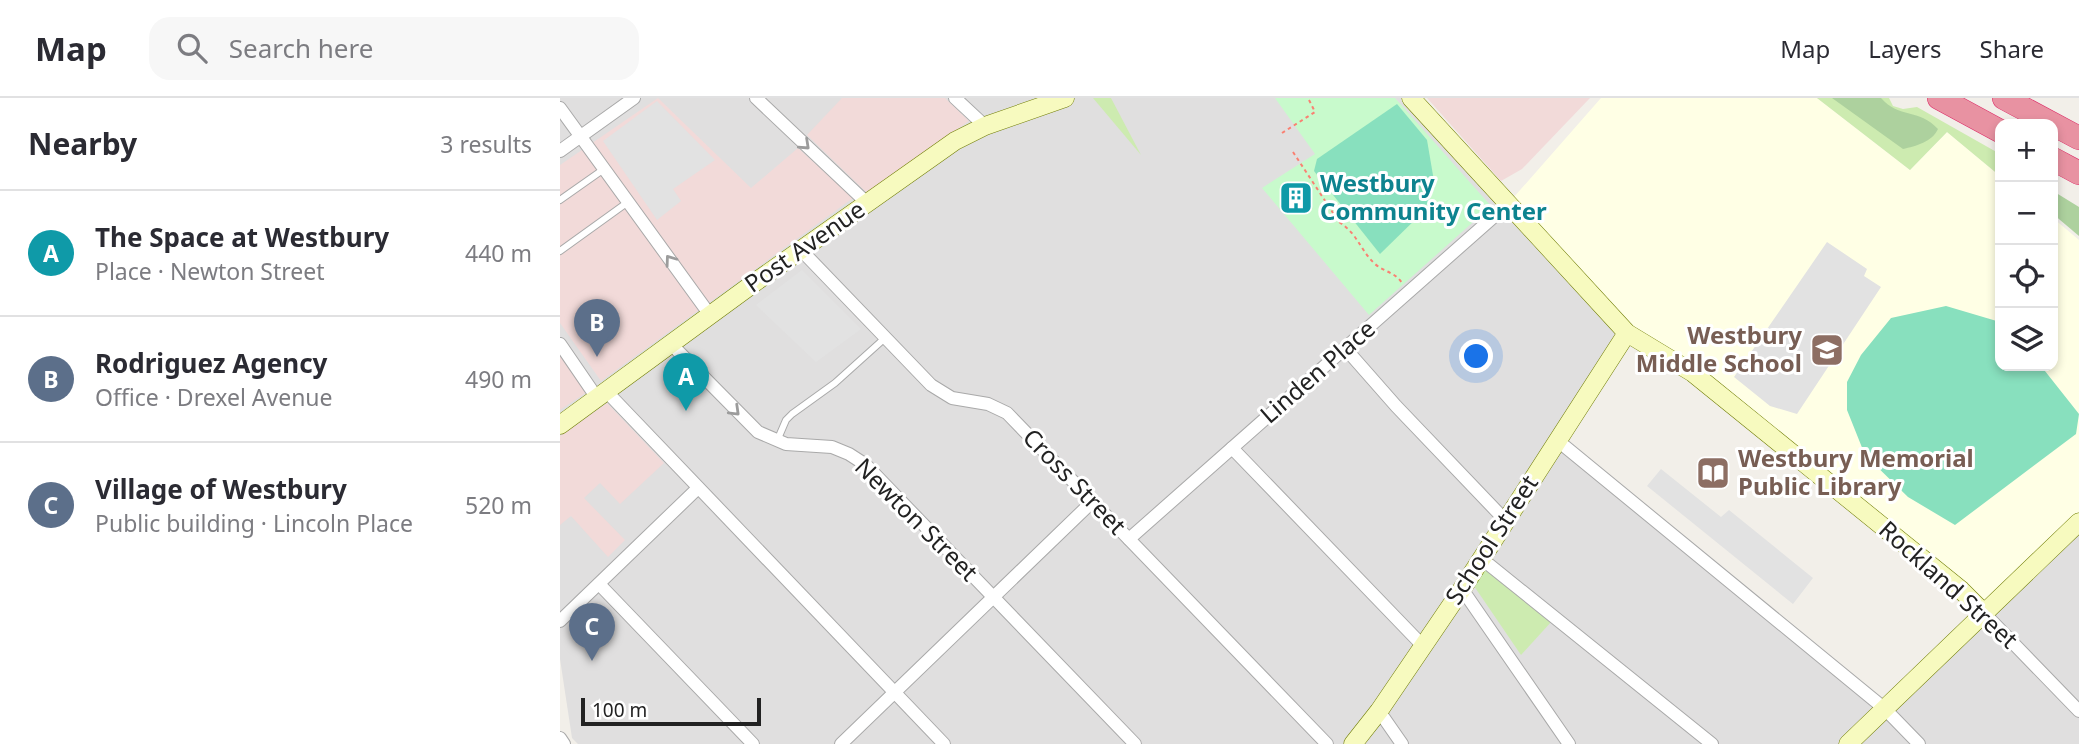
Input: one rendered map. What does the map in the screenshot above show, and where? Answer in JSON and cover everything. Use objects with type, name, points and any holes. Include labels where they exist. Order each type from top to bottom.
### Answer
[{"type":"highway","points":[[2004,98],[2075,136]]},
{"type":"highway","points":[[2024,98],[2075,136]]},
{"type":"highway","points":[[1942,101],[1995,128]]},
{"type":"highway","points":[[2058,162],[2079,173]]},
{"type":"street","points":[[560,151],[634,98]]},
{"type":"street","points":[[755,98],[867,203]]},
{"type":"street","points":[[955,98],[985,126]]},
{"type":"street","name":"Post Avenue","points":[[560,425],[955,141],[985,126],[1065,98]]},
{"type":"street","name":"Rockland Street","points":[[1411,98],[1626,334],[1693,373],[1951,582],[2079,710]]},
{"type":"street","points":[[560,108],[710,316]]},
{"type":"street","name":"Linden Place","points":[[1129,539],[1507,205]]},
{"type":"street","name":"Cross Street","points":[[802,251],[931,386],[944,395],[988,404],[1007,413],[1326,744]]},
{"type":"street","name":"School Street","points":[[1353,744],[1379,711],[1482,559],[1626,334]]},
{"type":"street","points":[[560,344],[601,395],[698,488],[944,744]]},
{"type":"street","name":"Newton Street","points":[[671,344],[758,432],[786,444],[832,447],[866,465],[1135,744]]},
{"type":"street","points":[[1345,348],[1396,406],[1505,520]]},
{"type":"street","points":[[1557,440],[1885,709],[1919,744]]},
{"type":"street","points":[[1232,448],[1423,646]]},
{"type":"street","points":[[560,621],[698,488]]},
{"type":"street","points":[[841,744],[1093,501]]},
{"type":"street","points":[[1848,744],[2079,522]]},
{"type":"street","points":[[1482,559],[1712,744]]},
{"type":"street","points":[[599,584],[753,744]]},
{"type":"street","points":[[1462,589],[1569,744]]},
{"type":"street","points":[[1379,711],[1402,744]]},
{"type":"street","points":[[560,738],[564,744]]},
{"type":"lane","points":[[560,200],[604,169]]},
{"type":"lane","points":[[560,251],[628,202]]},
{"type":"lane","points":[[777,441],[786,420],[792,414],[835,383],[886,338]]},
{"type":"path","points":[[1282,133],[1315,112],[1308,98]]},
{"type":"path","points":[[1293,152],[1339,222],[1359,239],[1377,266],[1398,277],[1408,293]]},
{"type":"shaded area","points":[[560,98],[1411,98],[1626,333],[1557,440],[1885,708],[2079,522],[2079,744],[578,744],[572,738],[560,659]]},
{"type":"shaded area","points":[[658,98],[751,188],[798,148],[853,198],[601,381],[560,323],[560,165]]},
{"type":"shaded area","points":[[842,98],[945,98],[969,121],[867,193],[807,135]]},
{"type":"shaded area","points":[[1427,98],[1590,98],[1522,169],[1501,181]]},
{"type":"shaded area","name":"Westbury Middle School","points":[[1601,98],[1817,98],[1910,170],[1947,132],[1995,172],[1995,371],[2058,371],[2058,222],[2079,240],[2079,522],[1984,613],[1755,422],[1627,333],[1507,205]]},
{"type":"shaded area","points":[[657,101],[715,160],[673,189],[681,201],[657,220],[603,141]]},
{"type":"shaded area","points":[[1827,242],[1867,269],[1864,276],[1881,287],[1797,414],[1770,406],[1734,377]]},
{"type":"shaded area","points":[[802,270],[861,329],[816,362],[756,305]]},
{"type":"shaded area","points":[[560,353],[587,392],[560,410]]},
{"type":"shaded area","points":[[607,403],[664,463],[620,504],[600,483],[584,498],[625,540],[608,557],[571,516],[560,525],[560,436]]},
{"type":"shaded area","points":[[1661,469],[1721,517],[1729,510],[1813,578],[1793,604],[1647,486]]},
{"type":"green space","points":[[1093,98],[1111,98],[1141,155]]},
{"type":"green space","points":[[1275,98],[1395,98],[1491,206],[1369,315],[1262,188],[1315,154]]},
{"type":"green space","points":[[1817,98],[1889,98],[1893,106],[1903,109],[1917,107],[1995,151],[1995,172],[1947,132],[1910,170]]},
{"type":"green space","points":[[1832,98],[1881,98],[1895,109],[1924,118],[1938,129],[1928,140],[1903,149]]},
{"type":"green space","points":[[1397,104],[1427,140],[1435,187],[1423,212],[1380,254],[1314,171],[1317,159]]},
{"type":"green space","points":[[2058,194],[2079,207],[2079,236],[2058,218]]},
{"type":"green space","points":[[1946,306],[1995,321],[1995,371],[2045,371],[2079,414],[2076,434],[1955,525],[1908,497],[1865,455],[1847,410],[1847,382],[1861,355],[1891,318]]},
{"type":"green space","points":[[1485,567],[1552,621],[1521,655],[1474,586]]},
{"type":"place","name":"Westbury Community Center","points":[[1296,198]]},
{"type":"place","name":"Westbury Middle School","points":[[1827,350]]},
{"type":"place","name":"Rodriguez Agency","points":[[597,357]]},
{"type":"place","name":"The Space at Westbury","points":[[686,411]]},
{"type":"place","name":"Westbury Memorial Public Library","points":[[1713,473]]},
{"type":"place","name":"Village of Westbury","points":[[592,661]]}]
